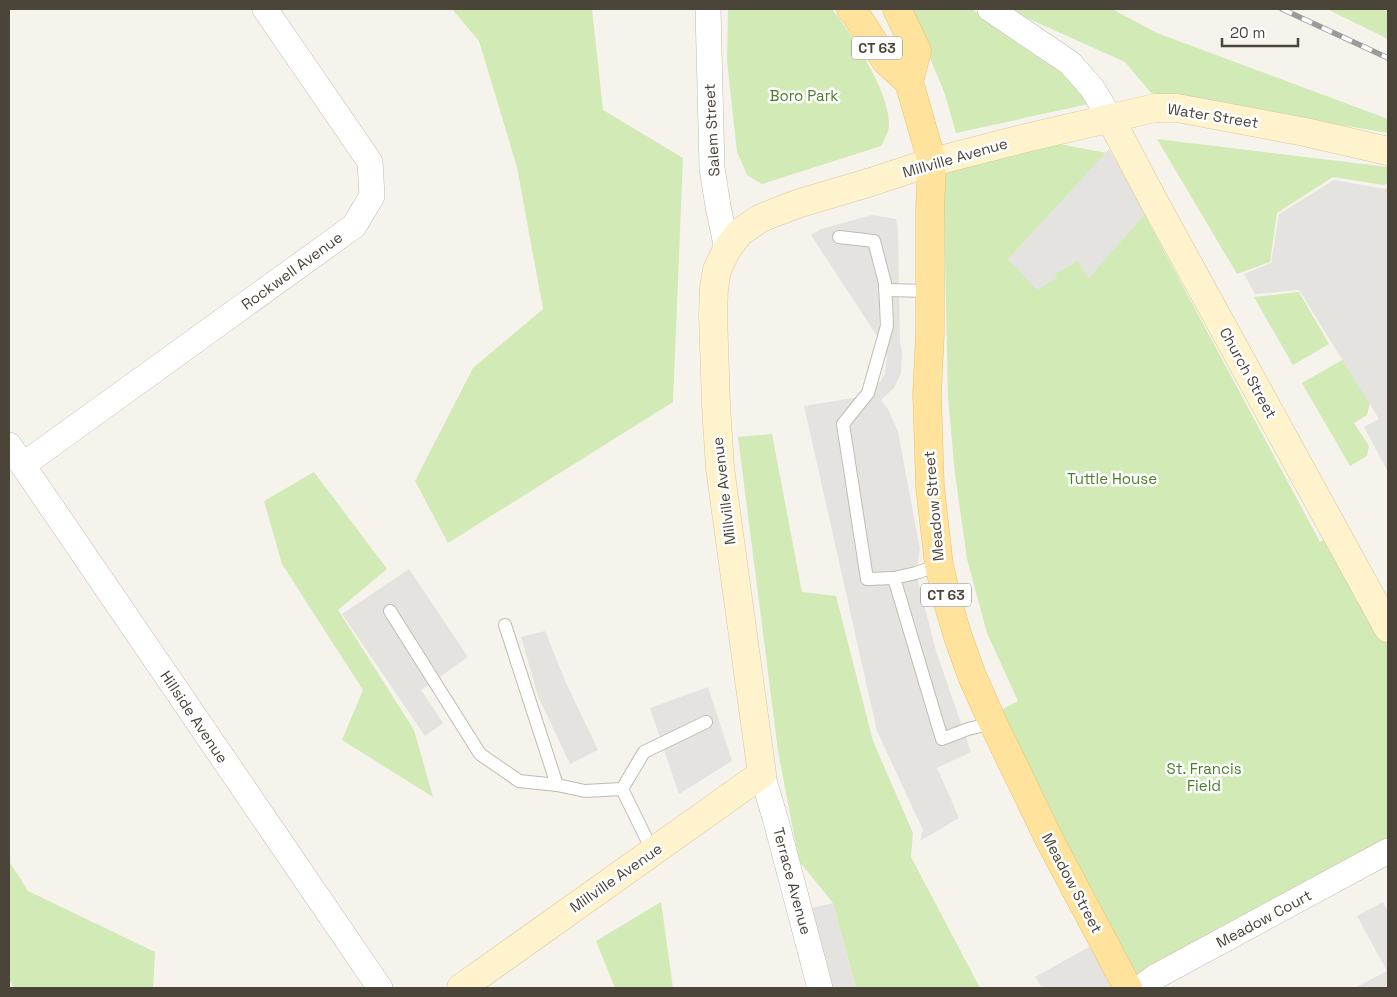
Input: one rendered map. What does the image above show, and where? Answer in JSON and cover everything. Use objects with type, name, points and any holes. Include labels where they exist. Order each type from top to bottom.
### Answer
[{"type":"main road","name":"CT 63","points":[[850,9],[856,15],[886,61],[909,82],[932,162]]},
{"type":"main road","points":[[897,9],[917,50],[909,82]]},
{"type":"main road","name":"Meadow Street","points":[[932,162],[930,333],[927,394],[930,488],[939,565],[948,604],[972,676],[993,723],[1050,841],[1128,988]]},
{"type":"street","name":"Rockwell Avenue","points":[[23,465],[354,226],[372,196],[370,162],[265,9]]},
{"type":"street","name":"Salem Street","points":[[708,9],[712,168],[727,249]]},
{"type":"street","points":[[990,9],[1070,63],[1092,88],[1110,118]]},
{"type":"street","name":"Water Street","points":[[1110,118],[1155,108],[1177,108],[1305,132],[1388,151]]},
{"type":"street","name":"Millville Avenue","points":[[461,988],[762,774],[720,468],[712,314],[717,270],[727,249],[740,232],[761,218],[797,204],[932,162],[1110,118]]},
{"type":"street","name":"Church Street","points":[[1110,118],[1388,628]]},
{"type":"street","name":"Hillside Avenue","points":[[9,445],[380,988]]},
{"type":"street","name":"Terrace Avenue","points":[[762,774],[820,988]]},
{"type":"street","name":"Meadow Court","points":[[1140,988],[1155,977],[1388,851]]},
{"type":"lane","points":[[839,237],[874,241],[885,283],[887,326],[868,393],[843,424],[867,579],[894,578],[939,565]]},
{"type":"lane","points":[[885,290],[930,291]]},
{"type":"lane","points":[[894,578],[942,739],[968,729],[993,723]]},
{"type":"lane","points":[[390,612],[480,754],[519,781],[557,785],[585,791],[622,789]]},
{"type":"lane","points":[[505,625],[557,785]]},
{"type":"lane","points":[[622,789],[644,752],[706,722]]},
{"type":"lane","points":[[622,789],[653,852]]},
{"type":"green space","points":[[452,9],[592,9],[603,110],[683,158],[673,402],[448,543],[415,481],[473,368],[543,309],[517,167],[479,41]]},
{"type":"green space","name":"Boro Park","points":[[728,9],[832,9],[859,48],[877,81],[883,97],[888,112],[889,125],[881,146],[762,184],[747,175],[737,152],[727,61]]},
{"type":"green space","points":[[909,9],[972,9],[1078,81],[1093,103],[956,133],[945,94]]},
{"type":"green space","points":[[1013,9],[1112,9],[1157,33],[1388,119],[1388,133],[1151,93],[1125,62],[1027,18]]},
{"type":"green space","points":[[1327,9],[1388,9],[1388,39]]},
{"type":"green space","points":[[1157,139],[1388,167],[1388,183],[1384,185],[1333,177],[1277,213],[1270,262],[1237,274]]},
{"type":"green space","points":[[1043,141],[1112,154],[1320,542],[1344,530],[1388,615],[1388,853],[1142,988],[990,716],[1018,701],[987,633],[967,559],[955,474],[948,397],[944,212],[945,167]]},
{"type":"green space","points":[[1299,292],[1329,344],[1293,365],[1254,297]]},
{"type":"green space","points":[[1344,359],[1370,403],[1367,415],[1354,423],[1369,446],[1367,456],[1350,466],[1302,383]]},
{"type":"green space","points":[[772,434],[802,592],[836,596],[873,741],[913,833],[911,857],[980,988],[856,988],[833,903],[799,861],[778,751],[738,437]]},
{"type":"green space","points":[[314,472],[387,569],[338,610],[414,730],[433,797],[342,740],[363,690],[282,564],[264,501]]},
{"type":"green space","points":[[9,861],[28,891],[155,952],[153,988],[14,988],[9,980]]},
{"type":"green space","points":[[661,902],[673,988],[615,988],[596,941]]},
{"type":"shaded area","points":[[1109,149],[1146,213],[1088,279],[1078,261],[1055,274],[1057,278],[1037,290],[1008,259]]},
{"type":"shaded area","points":[[1334,180],[1388,188],[1388,472],[1364,427],[1379,419],[1299,290],[1255,294],[1244,274],[1271,263],[1279,214]]},
{"type":"shaded area","points":[[872,215],[896,219],[898,229],[901,373],[894,388],[881,400],[888,409],[898,432],[920,549],[916,573],[936,651],[971,752],[937,768],[959,818],[920,841],[923,830],[877,731],[804,406],[867,394],[880,382],[885,373],[887,357],[885,348],[811,235],[821,229]]},
{"type":"shaded area","points":[[409,569],[468,657],[421,690],[443,723],[425,736],[342,614]]},
{"type":"shaded area","points":[[545,631],[566,683],[598,750],[570,764],[538,696],[521,637]]},
{"type":"shaded area","points":[[708,687],[732,761],[679,794],[650,708]]},
{"type":"shaded area","points":[[1383,902],[1388,912],[1388,988],[1355,988],[1387,971],[1357,916]]},
{"type":"shaded area","points":[[833,903],[856,988],[830,988],[808,909]]},
{"type":"shaded area","points":[[1098,942],[1124,988],[1042,988],[1035,977]]},
{"type":"railway","points":[[1282,9],[1388,58]]},
{"type":"park label","name":"Tuttle House","points":[[1112,479]]},
{"type":"park label","name":"St. Francis Field","points":[[1204,778]]}]
